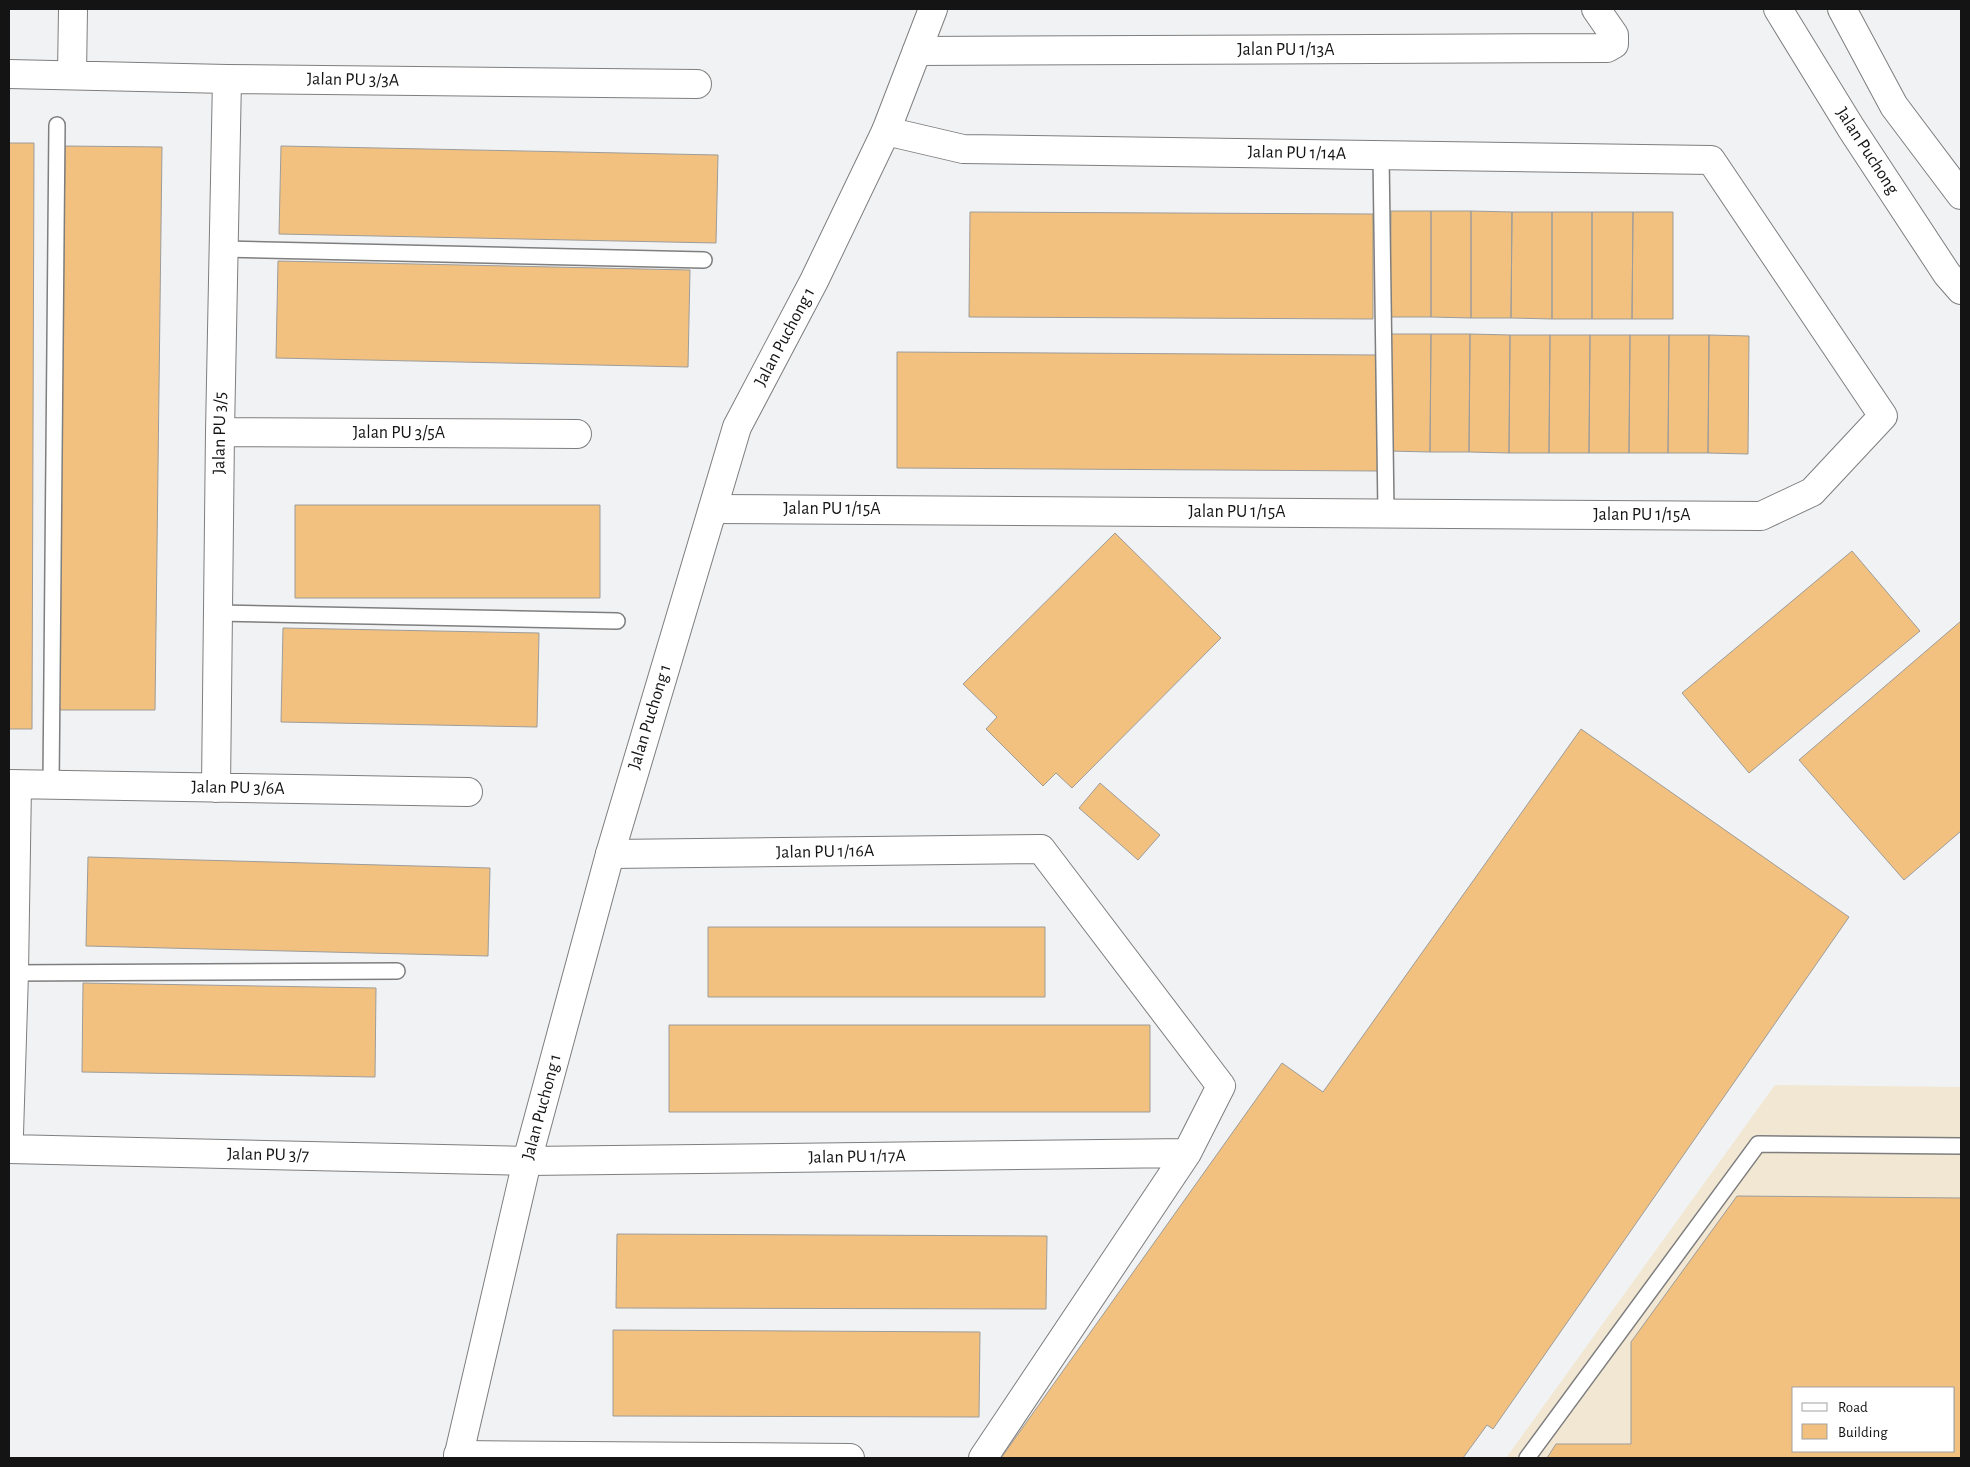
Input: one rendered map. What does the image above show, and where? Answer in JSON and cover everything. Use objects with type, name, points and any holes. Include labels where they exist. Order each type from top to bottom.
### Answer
[{"type":"street","points":[[72,75],[73,9]]},
{"type":"street","name":"Jalan Puchong 1","points":[[458,1457],[527,1161],[610,854],[737,427],[814,281],[886,131],[934,9]]},
{"type":"street","name":"Jalan PU 1/13A","points":[[917,51],[1607,48],[1614,44],[1614,36],[1596,9]]},
{"type":"street","name":"Jalan Puchong","points":[[1778,9],[1851,128],[1948,274],[1961,290]]},
{"type":"street","points":[[1842,9],[1894,106],[1961,195]]},
{"type":"street","name":"Jalan PU 3/3A","points":[[9,74],[227,79],[697,84]]},
{"type":"street","name":"Jalan PU 3/5","points":[[216,788],[220,432],[227,79]]},
{"type":"street","name":"Jalan PU 1/14A","points":[[886,131],[964,149],[1711,160],[1883,416],[1812,492],[1761,516]]},
{"type":"street","name":"Jalan PU 3/5A","points":[[220,432],[578,434]]},
{"type":"street","name":"Jalan PU 1/15A","points":[[713,509],[1761,516]]},
{"type":"street","points":[[9,1134],[13,784]]},
{"type":"street","name":"Jalan PU 3/6A","points":[[13,784],[468,792]]},
{"type":"street","name":"Jalan PU 1/16A","points":[[610,854],[1041,849],[1221,1086],[1187,1153]]},
{"type":"street","name":"Jalan PU 3/7","points":[[9,1149],[527,1161]]},
{"type":"street","points":[[982,1458],[1187,1153]]},
{"type":"street","name":"Jalan PU 1/17A","points":[[527,1161],[1187,1153]]},
{"type":"street","points":[[458,1457],[850,1458]]},
{"type":"lane","points":[[51,785],[57,125]]},
{"type":"lane","points":[[1381,155],[1386,513]]},
{"type":"lane","points":[[224,249],[704,260]]},
{"type":"lane","points":[[218,613],[617,620]]},
{"type":"lane","points":[[11,973],[397,971]]},
{"type":"lane","points":[[1527,1458],[1758,1144],[1961,1146]]},
{"type":"shaded area","points":[[1775,1085],[1961,1087],[1961,1458],[1506,1458]]},
{"type":"building","points":[[9,143],[34,143],[32,729],[9,729]]},
{"type":"building","points":[[65,146],[162,147],[155,710],[59,710]]},
{"type":"building","points":[[281,146],[718,155],[716,243],[279,234]]},
{"type":"building","points":[[1391,211],[1431,211],[1431,317],[1390,317]]},
{"type":"building","points":[[1431,211],[1471,211],[1471,318],[1431,317]]},
{"type":"building","points":[[1471,211],[1512,212],[1511,318],[1471,318]]},
{"type":"building","points":[[970,212],[1373,214],[1373,319],[969,317]]},
{"type":"building","points":[[1512,212],[1552,212],[1552,319],[1511,318]]},
{"type":"building","points":[[1552,212],[1592,212],[1592,319],[1552,319]]},
{"type":"building","points":[[1592,212],[1633,212],[1632,319],[1592,319]]},
{"type":"building","points":[[1633,212],[1673,212],[1673,319],[1632,319]]},
{"type":"building","points":[[278,261],[690,270],[688,367],[276,358]]},
{"type":"building","points":[[1391,334],[1431,334],[1430,452],[1390,451]]},
{"type":"building","points":[[1431,334],[1470,334],[1469,452],[1430,452]]},
{"type":"building","points":[[1470,334],[1510,335],[1509,453],[1469,452]]},
{"type":"building","points":[[1510,335],[1550,335],[1549,453],[1509,453]]},
{"type":"building","points":[[1550,335],[1590,335],[1589,453],[1549,453]]},
{"type":"building","points":[[1590,335],[1630,335],[1629,453],[1589,453]]},
{"type":"building","points":[[1630,335],[1669,335],[1668,453],[1629,453]]},
{"type":"building","points":[[1669,335],[1709,335],[1708,453],[1668,453]]},
{"type":"building","points":[[1709,335],[1749,336],[1748,454],[1708,453]]},
{"type":"building","points":[[897,352],[1378,355],[1378,471],[897,468]]},
{"type":"building","points":[[295,505],[600,505],[600,598],[295,598]]},
{"type":"building","points":[[1115,533],[1221,638],[1072,788],[1056,773],[1043,786],[986,729],[997,717],[963,684]]},
{"type":"building","points":[[1852,551],[1920,631],[1749,773],[1682,693]]},
{"type":"building","points":[[1961,621],[1961,831],[1904,880],[1799,760]]},
{"type":"building","points":[[283,628],[539,633],[537,727],[281,722]]},
{"type":"building","points":[[1581,729],[1849,917],[1493,1429],[1487,1425],[1463,1458],[1001,1458],[1282,1063],[1323,1092]]},
{"type":"building","points":[[1100,783],[1160,835],[1138,860],[1079,808]]},
{"type":"building","points":[[88,857],[490,868],[488,956],[86,946]]},
{"type":"building","points":[[708,927],[1045,927],[1045,997],[708,997]]},
{"type":"building","points":[[83,983],[376,988],[375,1077],[82,1072]]},
{"type":"building","points":[[669,1025],[1150,1025],[1150,1112],[669,1112]]},
{"type":"building","points":[[1737,1196],[1961,1198],[1961,1458],[1547,1458],[1556,1444],[1631,1444],[1631,1342]]},
{"type":"building","points":[[617,1234],[1047,1236],[1046,1309],[616,1308]]},
{"type":"building","points":[[613,1330],[980,1332],[979,1417],[613,1416]]}]
